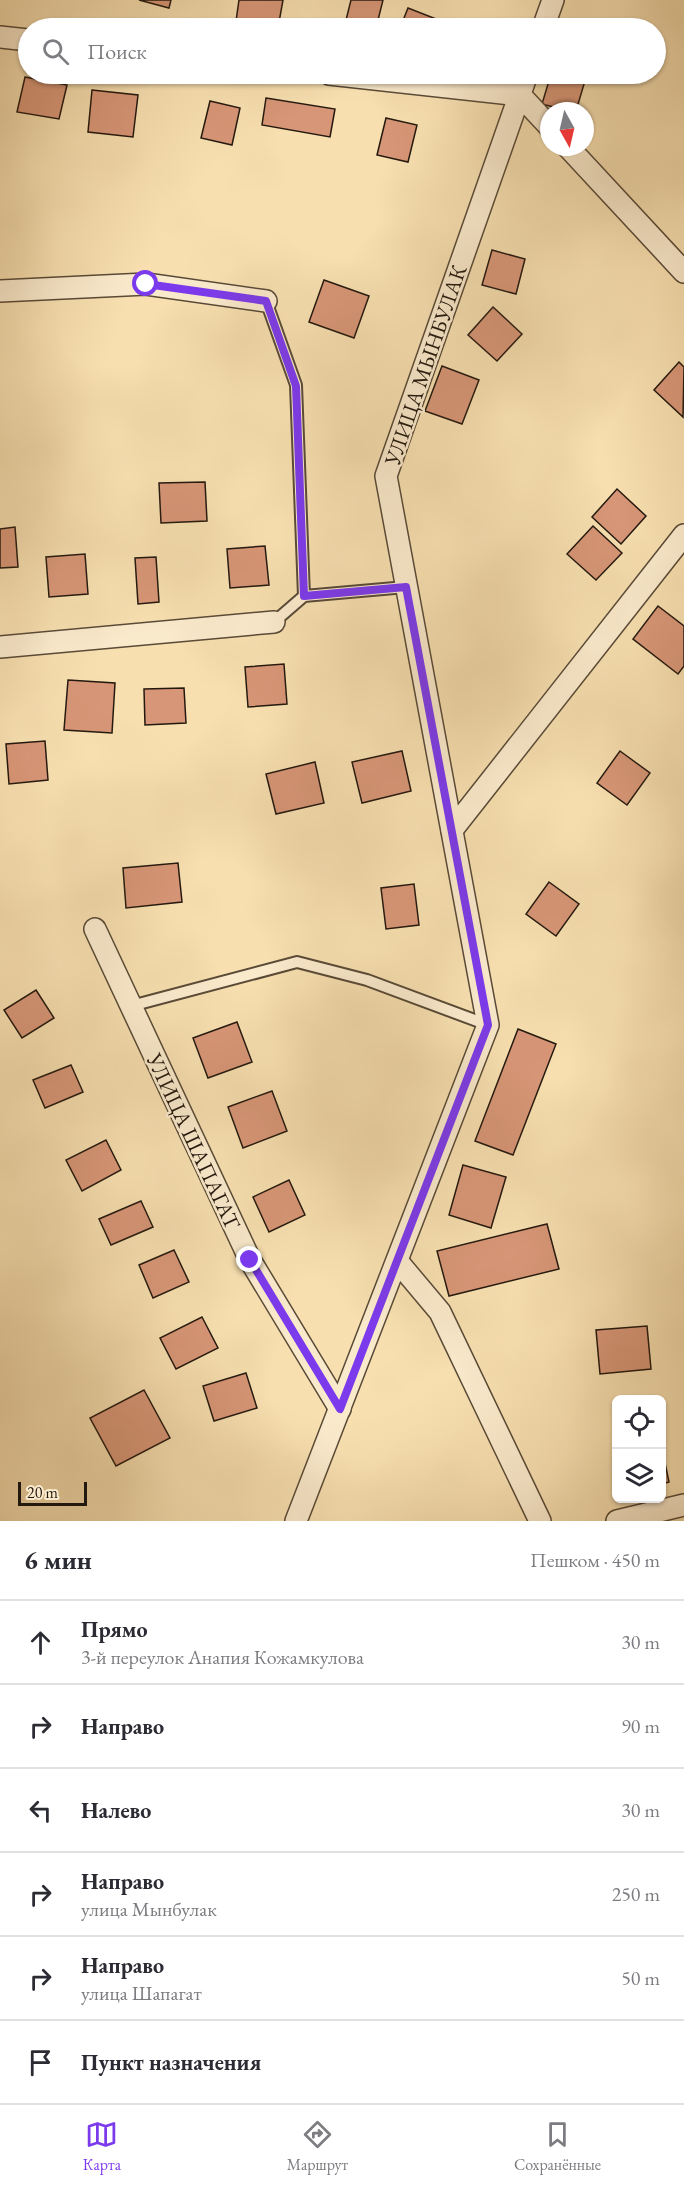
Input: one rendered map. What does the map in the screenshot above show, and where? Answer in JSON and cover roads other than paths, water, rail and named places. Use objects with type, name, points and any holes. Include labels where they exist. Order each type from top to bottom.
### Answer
[{"type":"street","points":[[547,18],[553,0]]},
{"type":"street","points":[[0,37],[18,39]]},
{"type":"street","points":[[420,84],[520,95],[540,116]]},
{"type":"street","name":"УЛИЦА МЫНБУЛАК","points":[[488,1025],[386,476],[524,84]]},
{"type":"street","points":[[576,156],[684,272]]},
{"type":"street","points":[[0,291],[146,284],[266,301]]},
{"type":"street","points":[[452,830],[684,535]]},
{"type":"street","points":[[0,647],[274,622]]},
{"type":"street","name":"УЛИЦА ШАПАГАТ","points":[[95,929],[250,1260],[340,1409]]},
{"type":"street","points":[[296,1521],[488,1025]]},
{"type":"street","points":[[398,1262],[440,1312],[540,1521]]},
{"type":"street","points":[[617,1521],[684,1505]]},
{"type":"lane","points":[[266,301],[296,386],[304,596]]},
{"type":"lane","points":[[274,622],[304,596],[406,587]]},
{"type":"lane","points":[[131,1006],[297,962],[367,980],[488,1025]]}]
